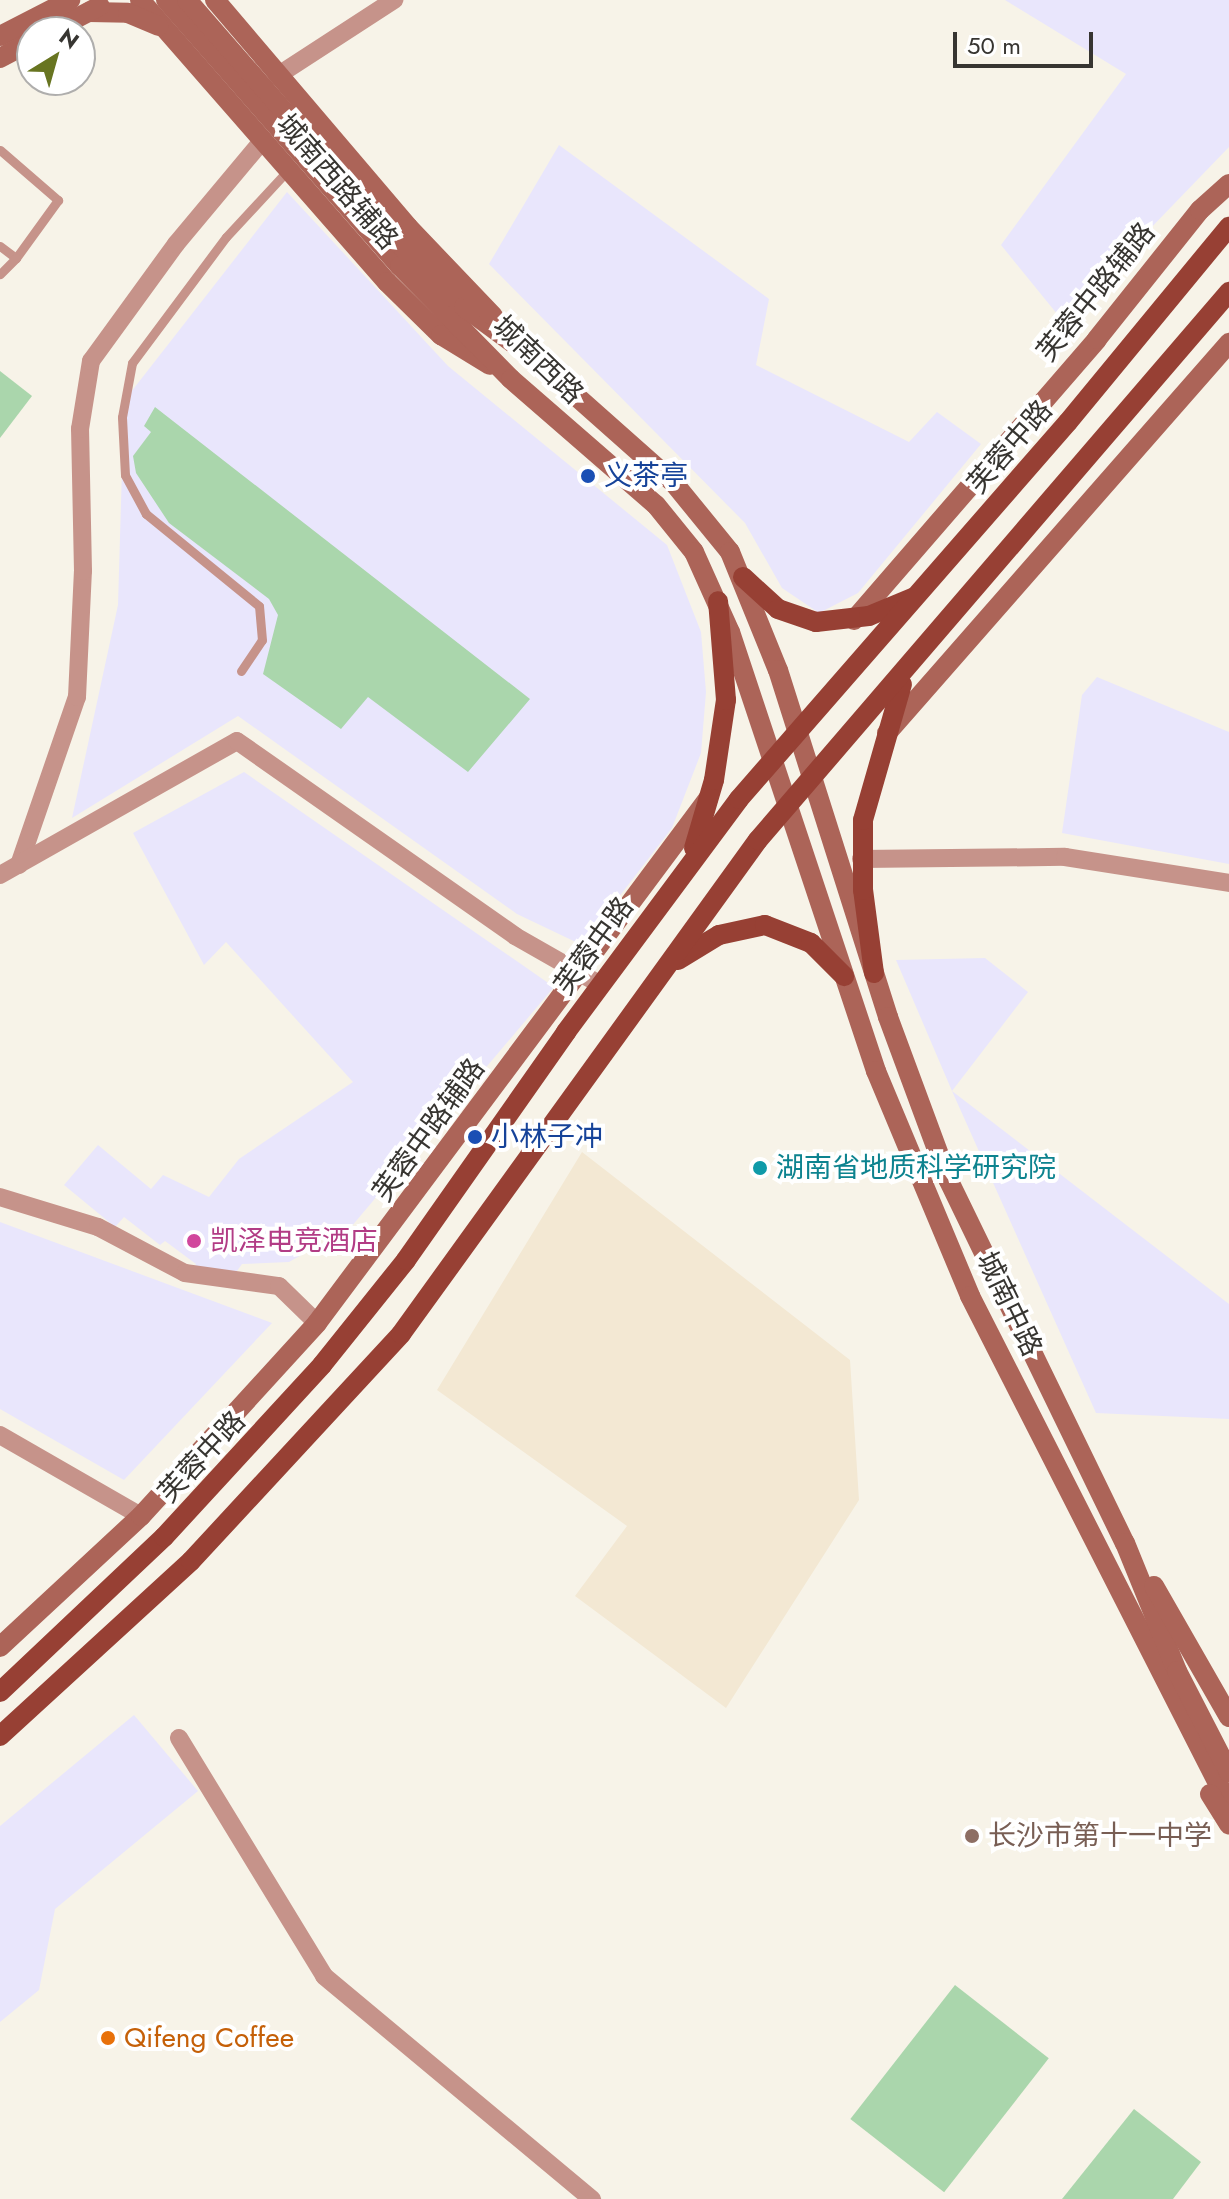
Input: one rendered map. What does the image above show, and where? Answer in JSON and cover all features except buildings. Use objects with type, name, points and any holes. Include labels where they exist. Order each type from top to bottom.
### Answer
[{"type":"main road","points":[[53,16],[70,0]]},
{"type":"main road","points":[[74,16],[113,0]]},
{"type":"main road","name":"城南西路辅路","points":[[140,0],[263,140],[300,155]]},
{"type":"main road","name":"城南西路","points":[[166,0],[370,234],[511,379],[656,505],[694,552],[718,601],[786,807]]},
{"type":"main road","name":"城南西路","points":[[187,0],[300,155],[433,278],[532,357],[692,502],[743,577],[814,775]]},
{"type":"main road","name":"城南西路辅路","points":[[221,5],[277,76],[408,227],[532,357]]},
{"type":"main road","points":[[89,12],[128,13],[168,32]]},
{"type":"main road","name":"芙蓉中路辅路","points":[[854,620],[1097,339],[1200,210],[1229,184]]},
{"type":"main road","name":"芙蓉中路","points":[[0,1692],[164,1537],[322,1365],[406,1260],[685,870],[772,762],[922,592],[1229,227]]},
{"type":"main road","points":[[0,1736],[191,1561],[401,1334],[655,982],[786,807],[1229,292]]},
{"type":"main road","points":[[882,739],[1229,343]]},
{"type":"main road","points":[[743,577],[760,597],[795,617],[854,620],[922,592]]},
{"type":"main road","points":[[685,870],[710,796],[726,700],[718,601]]},
{"type":"main road","points":[[874,973],[861,859],[863,820],[882,739],[912,663]]},
{"type":"main road","name":"城南中路","points":[[814,775],[874,973],[948,1179],[1125,1543],[1170,1675]]},
{"type":"main road","name":"芙蓉中路辅路","points":[[0,1647],[141,1516],[317,1323],[710,796]]},
{"type":"main road","name":"城南中路","points":[[786,807],[876,1071],[970,1296],[1170,1675],[1229,1805]]},
{"type":"main road","points":[[655,982],[708,940],[741,926],[765,925],[811,943],[844,976]]},
{"type":"main road","points":[[1125,1543],[1178,1623],[1229,1717]]},
{"type":"main road","points":[[1103,1549],[1161,1695],[1229,1825]]},
{"type":"main road","points":[[1170,1675],[1229,1772]]},
{"type":"street","points":[[277,76],[394,0]]},
{"type":"street","points":[[19,865],[77,697],[83,571],[80,429],[91,361],[176,244],[263,140]]},
{"type":"street","points":[[0,875],[237,741],[515,936],[601,985]]},
{"type":"street","points":[[861,859],[1065,857],[1229,883]]},
{"type":"street","points":[[0,1197],[98,1227],[185,1273],[279,1286],[317,1323]]},
{"type":"street","points":[[0,1435],[141,1516]]},
{"type":"street","points":[[179,1738],[324,1976],[592,2199]]},
{"type":"lane","points":[[0,150],[58,200],[16,258],[0,274]]},
{"type":"lane","points":[[241,671],[262,640],[259,606],[146,514],[125,475],[122,417],[132,363],[226,237],[300,155]]},
{"type":"lane","points":[[0,246],[16,258]]},
{"type":"shaded area","points":[[1005,0],[1229,0],[1229,147],[1062,320],[1001,245],[1126,74]]},
{"type":"shaded area","points":[[559,145],[769,299],[756,365],[909,442],[937,412],[981,444],[858,593],[819,613],[782,588],[745,523],[489,264]]},
{"type":"shaded area","points":[[287,192],[448,366],[667,545],[701,632],[706,692],[701,753],[672,828],[582,945],[517,914],[238,716],[72,818],[118,605],[124,401]]},
{"type":"shaded area","points":[[1097,677],[1229,732],[1229,864],[1062,833],[1082,695]]},
{"type":"shaded area","points":[[244,772],[554,987],[340,1240],[327,1230],[312,1249],[289,1262],[242,1264],[232,1278],[191,1272],[196,1264],[165,1241],[160,1245],[124,1217],[115,1227],[64,1185],[98,1145],[151,1189],[163,1175],[209,1197],[239,1159],[353,1082],[226,942],[204,965],[133,833]]},
{"type":"shaded area","points":[[985,958],[1028,992],[952,1091],[896,960]]},
{"type":"shaded area","points":[[952,1091],[1229,1304],[1229,1419],[1096,1413]]},
{"type":"shaded area","points":[[582,1152],[850,1360],[859,1500],[726,1708],[575,1596],[627,1526],[437,1390]]},
{"type":"shaded area","points":[[0,1222],[272,1323],[124,1480],[0,1409]]},
{"type":"shaded area","points":[[134,1715],[198,1791],[55,1909],[39,1990],[0,2022],[0,1826]]},
{"type":"green space","points":[[0,371],[32,396],[0,438]]},
{"type":"green space","points":[[155,407],[530,699],[468,772],[368,697],[341,729],[263,674],[278,615],[269,599],[169,523],[136,473],[133,456],[151,432],[144,426]]},
{"type":"green space","points":[[955,1985],[1049,2058],[944,2192],[850,2119]]},
{"type":"green space","points":[[1134,2109],[1201,2162],[1173,2199],[1062,2199]]},
{"type":"place","name":"义茶亭","points":[[588,476]]},
{"type":"place","name":"小林子冲","points":[[475,1137]]},
{"type":"place","name":"湖南省地质科学研究院","points":[[760,1168]]},
{"type":"place","name":"凯泽电竞酒店","points":[[194,1241]]},
{"type":"place","name":"长沙市第十一中学","points":[[972,1836]]},
{"type":"place","name":"Qifeng Coffee","points":[[108,2038]]}]
